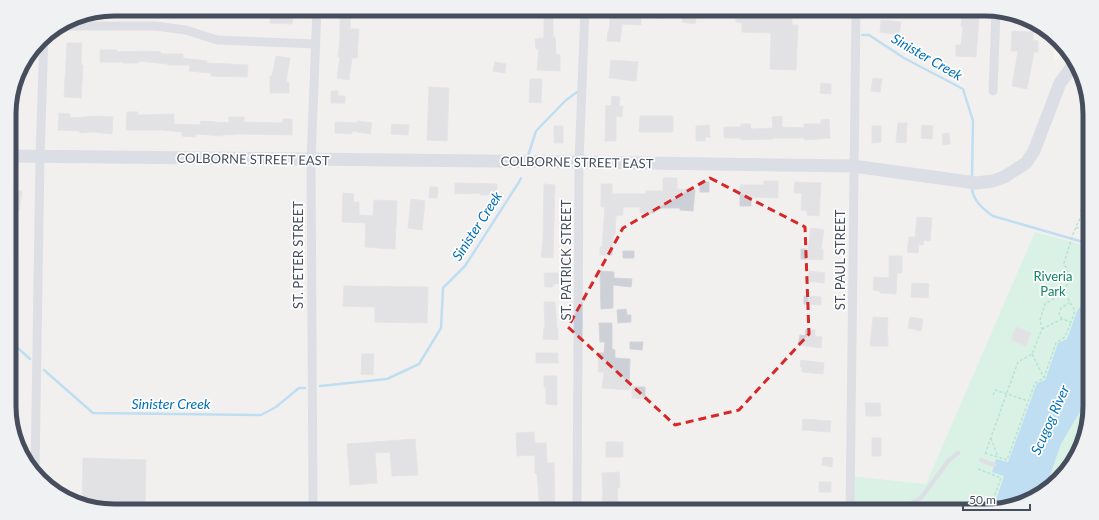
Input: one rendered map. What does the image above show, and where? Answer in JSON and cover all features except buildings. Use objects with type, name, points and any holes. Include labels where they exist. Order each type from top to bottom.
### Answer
[{"type":"main road","name":"COLBORNE STREET EAST","points":[[16,156],[853,166],[972,183],[1004,177],[1026,163],[1034,151],[1060,83],[1071,67]]},
{"type":"street","name":"ST. PETER STREET","points":[[313,502],[310,160],[317,16]]},
{"type":"street","name":"ST. PATRICK STREET","points":[[577,504],[579,162],[585,16]]},
{"type":"street","name":"ST. PAUL STREET","points":[[851,504],[853,166],[856,16]]},
{"type":"street","points":[[993,91],[996,17]]},
{"type":"street","points":[[70,26],[155,26],[186,30],[217,40],[315,44]]},
{"type":"street","points":[[35,465],[40,157],[44,46]]},
{"type":"lane","points":[[910,504],[921,498],[949,460],[958,453]]},
{"type":"lane","points":[[982,461],[994,465]]},
{"type":"path","points":[[982,461],[1018,362],[1032,354],[1042,329],[1040,320],[1045,304],[1064,292],[1070,277],[1064,263],[1075,228],[1081,216],[1082,195]]},
{"type":"path","points":[[1075,228],[1083,227]]},
{"type":"path","points":[[985,453],[1007,460],[1035,383],[1044,378],[1056,343],[1065,337],[1075,311],[1064,292]]},
{"type":"path","points":[[1070,302],[1061,308],[1059,314],[1062,319],[1071,322]]},
{"type":"path","points":[[1042,329],[1062,319]]},
{"type":"path","points":[[1032,354],[1044,378]]},
{"type":"path","points":[[993,395],[995,390],[1028,401]]},
{"type":"path","points":[[990,438],[998,457]]},
{"type":"path","points":[[978,469],[1002,478],[992,504]]},
{"type":"highlighted area","points":[[710,178],[805,227],[809,334],[739,410],[675,425],[568,327],[623,228]]},
{"type":"shaded area","points":[[1054,45],[1061,52],[1054,64]]},
{"type":"green space","name":"Riveria Park","points":[[1035,232],[1083,245],[1083,303],[1077,311],[1067,339],[1058,343],[1045,380],[1037,383],[1008,462],[996,459],[1004,476],[995,504],[848,504],[850,476],[926,484]]},
{"type":"green space","points":[[1083,407],[1080,432],[1076,444],[1063,466],[1048,481],[1061,444]]},
{"type":"water","name":"Scugog River","points":[[1083,303],[1083,407],[1061,444],[1048,481],[1023,497],[995,504],[1004,476],[992,472],[996,459],[1008,462],[1037,383],[1045,380],[1058,343],[1067,339],[1077,311]]},
{"type":"waterway","name":"Sinister Creek","points":[[862,35],[869,35],[904,58],[963,89],[973,121],[972,178]]},
{"type":"waterway","name":"Sinister Creek","points":[[528,156],[536,131],[566,100],[580,90]]},
{"type":"waterway","name":"Sinister Creek","points":[[320,386],[387,379],[419,364],[441,328],[443,288],[465,266],[521,178]]},
{"type":"waterway","name":"Sinister Creek","points":[[972,187],[972,192],[976,200],[993,216],[1083,242]]},
{"type":"waterway","name":"Sinister Creek","points":[[16,346],[30,359]]},
{"type":"waterway","name":"Sinister Creek","points":[[44,370],[93,413],[261,415],[276,407],[299,388],[305,388]]}]
